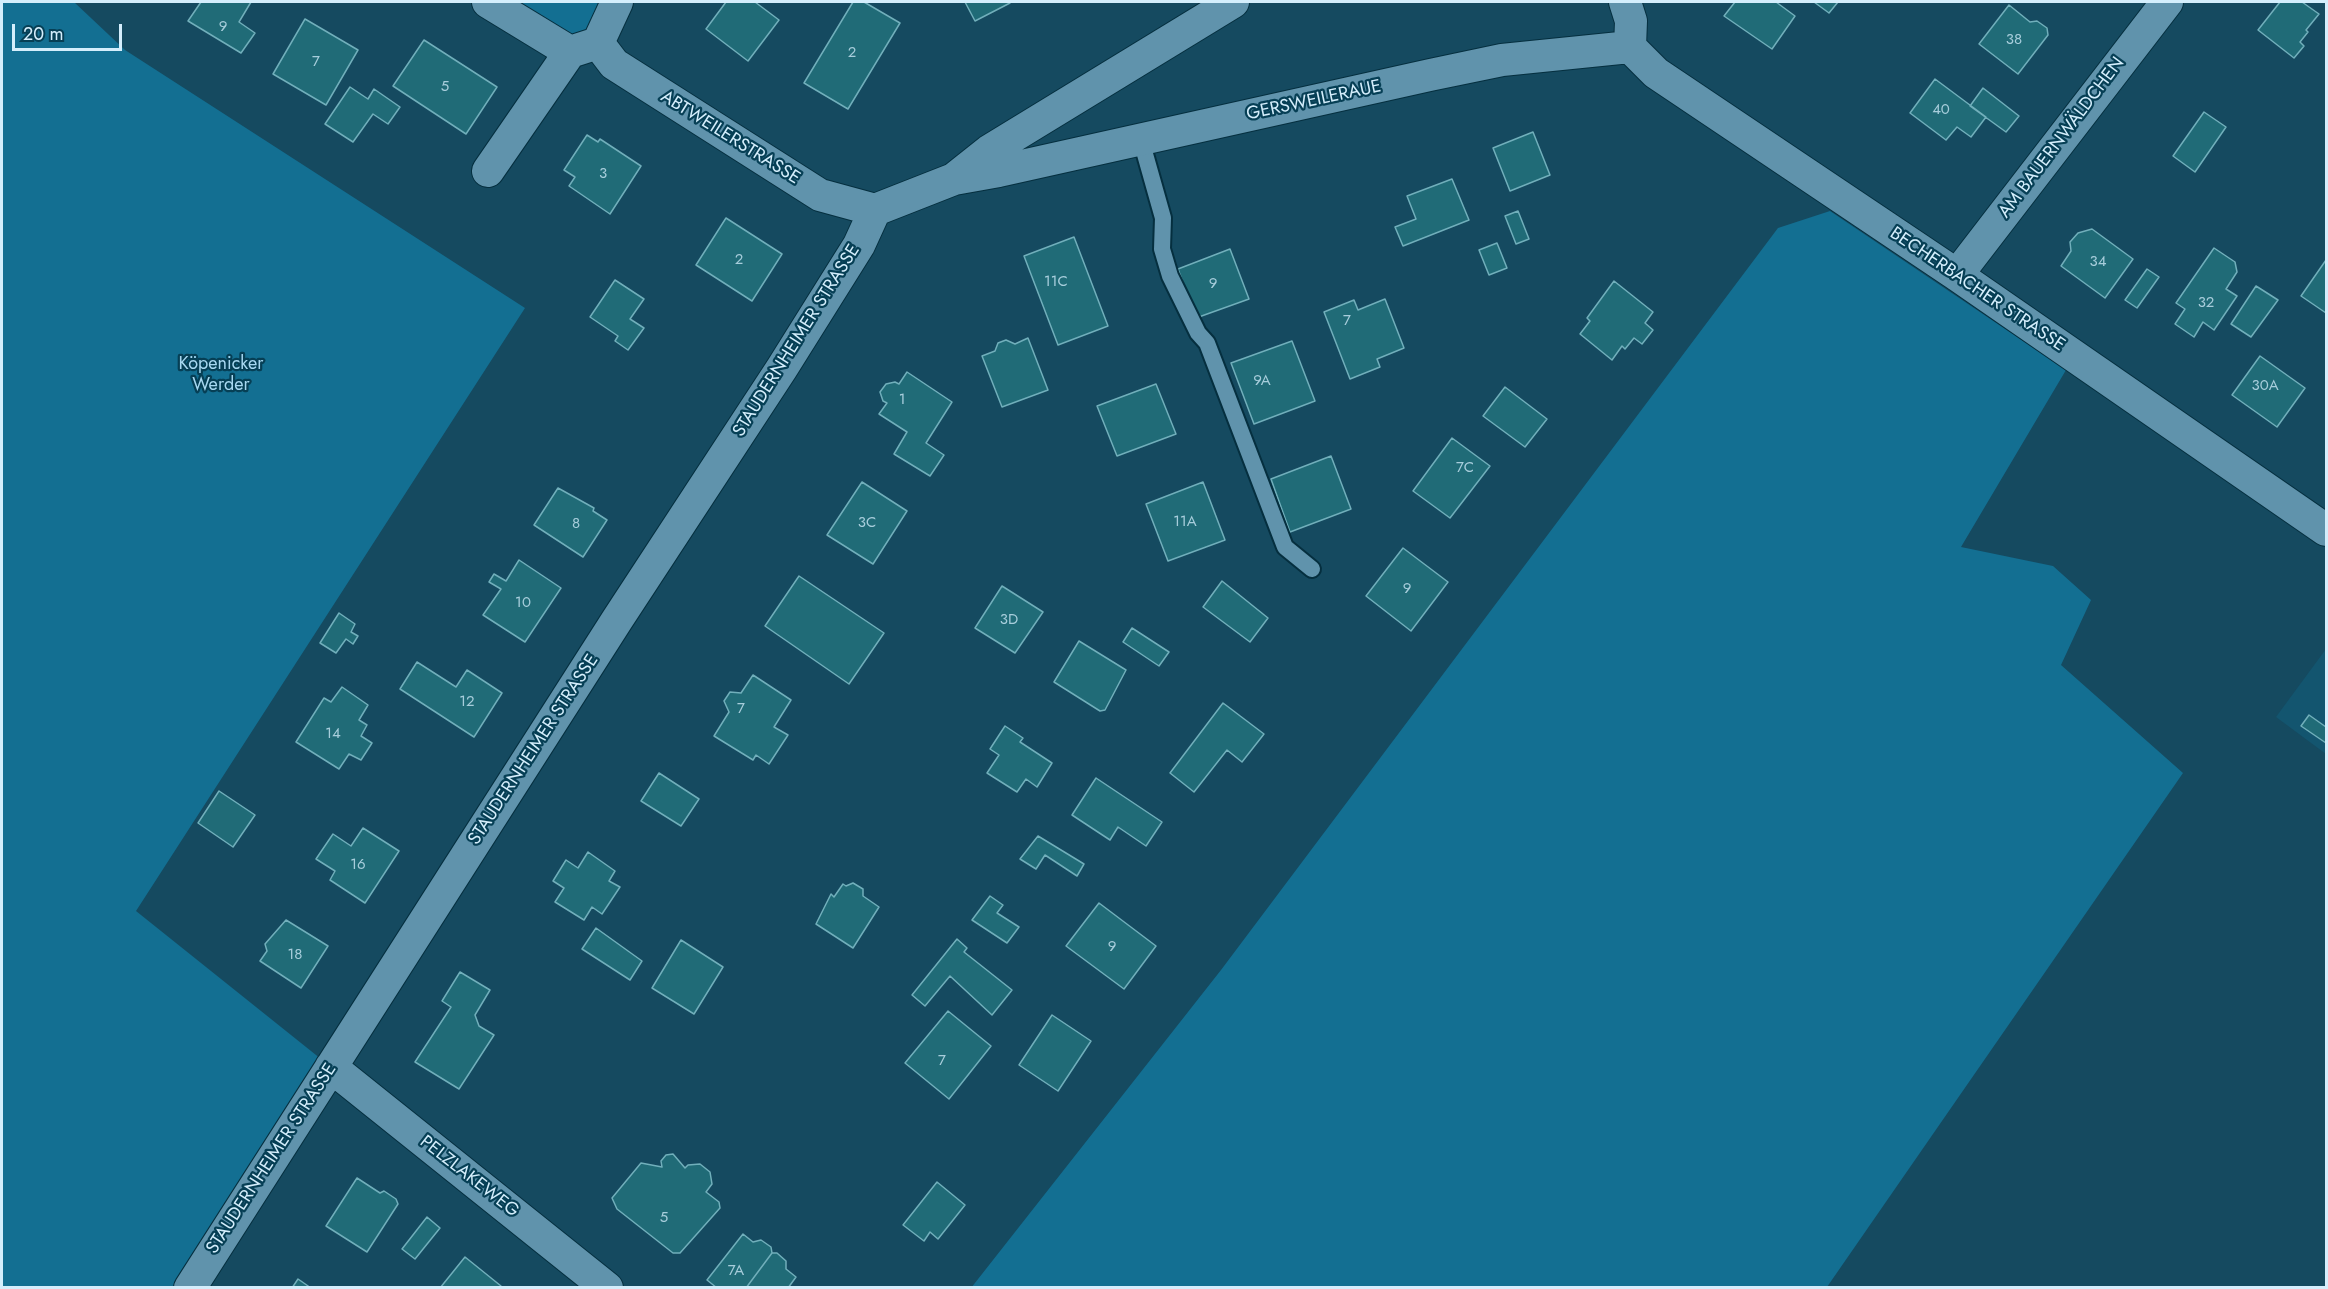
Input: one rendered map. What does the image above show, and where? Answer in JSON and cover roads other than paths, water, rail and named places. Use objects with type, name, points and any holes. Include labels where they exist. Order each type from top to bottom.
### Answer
[{"type":"street","name":"ABTWEILERSTRASSE","points":[[488,2],[584,47],[614,64],[820,195],[875,210]]},
{"type":"street","points":[[488,171],[617,2]]},
{"type":"street","name":"GERSWEILERAUE","points":[[954,179],[989,151],[1233,2]]},
{"type":"street","points":[[1625,2],[1631,21],[1630,47]]},
{"type":"street","name":"AM BAUERNWÄLDCHEN","points":[[1957,275],[2167,2]]},
{"type":"street","name":"GERSWEILERAUE","points":[[875,210],[954,179],[1502,60],[1630,47]]},
{"type":"street","name":"BECHERBACHER STRASSE","points":[[1630,47],[1656,73],[1957,275],[2326,530]]},
{"type":"street","name":"STAUDERNHEIMER STRASSE","points":[[190,1287],[788,359],[859,245],[875,210]]},
{"type":"street","name":"PELZLAKEWEG","points":[[331,1067],[607,1287]]},
{"type":"lane","points":[[1141,140],[1163,218],[1162,249],[1170,276],[1198,333],[1208,343],[1285,547],[1312,569]]},
{"type":"park label","name":"Köpenicker Werder","points":[[221,376]]}]
